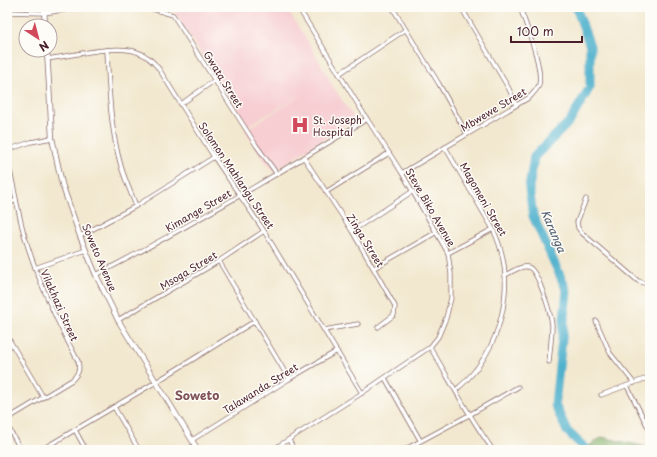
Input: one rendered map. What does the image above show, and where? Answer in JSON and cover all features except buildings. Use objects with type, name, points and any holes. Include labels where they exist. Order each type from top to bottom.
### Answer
[{"type":"street","points":[[44,7],[44,18]]},
{"type":"street","points":[[7,12],[44,13],[84,7]]},
{"type":"street","name":"Gwata Street","points":[[146,7],[174,16],[252,139],[277,174]]},
{"type":"street","name":"Steve Biko Avenue","points":[[272,450],[362,393],[430,347],[441,331],[451,298],[451,274],[448,253],[402,173],[298,7]]},
{"type":"street","points":[[392,7],[439,84],[467,134]]},
{"type":"street","points":[[461,7],[506,82],[516,105]]},
{"type":"street","name":"Mbwewe Street","points":[[402,173],[530,97],[537,90],[540,76],[520,7]]},
{"type":"street","points":[[339,74],[405,30]]},
{"type":"street","name":"Solomon Mahlangu Street","points":[[47,60],[120,49],[137,51],[150,59],[159,69],[214,157],[264,231],[362,393]]},
{"type":"street","points":[[107,50],[109,105],[116,147],[121,166],[136,206]]},
{"type":"street","name":"Soweto Avenue","points":[[47,60],[52,138],[62,184],[80,236],[96,275],[118,320],[198,450]]},
{"type":"street","points":[[181,104],[215,80]]},
{"type":"street","name":"Kimange Street","points":[[96,275],[162,240],[277,174],[367,119]]},
{"type":"street","points":[[7,150],[31,142],[52,138]]},
{"type":"street","name":"Magomeni Street","points":[[445,147],[493,229],[499,242],[506,275],[504,305],[499,325],[479,367],[468,380],[456,390]]},
{"type":"street","points":[[326,192],[389,153]]},
{"type":"street","points":[[80,236],[136,206],[214,157]]},
{"type":"street","name":"Zinga Street","points":[[304,158],[352,231],[395,306],[394,315],[378,327]]},
{"type":"street","name":"Vilakhazi Street","points":[[7,159],[24,236],[35,268],[48,301],[78,361],[80,369],[78,374],[72,380],[7,419]]},
{"type":"street","points":[[352,231],[413,192]]},
{"type":"street","points":[[586,199],[577,222],[578,228],[638,281],[650,285]]},
{"type":"street","points":[[7,205],[16,200]]},
{"type":"street","points":[[448,253],[493,229]]},
{"type":"street","name":"Msoga Street","points":[[118,320],[219,261],[264,231]]},
{"type":"street","points":[[374,268],[435,232]]},
{"type":"street","points":[[35,268],[86,250]]},
{"type":"street","points":[[219,261],[289,379]]},
{"type":"street","points":[[506,275],[526,266],[534,270],[538,278],[552,326],[549,362]]},
{"type":"street","points":[[41,450],[255,321]]},
{"type":"street","points":[[596,321],[610,353],[634,384]]},
{"type":"street","points":[[324,330],[358,324]]},
{"type":"street","points":[[7,336],[43,397]]},
{"type":"street","points":[[430,347],[470,415],[493,450]]},
{"type":"street","name":"Talawanda Street","points":[[192,440],[289,379],[337,351]]},
{"type":"street","points":[[601,395],[650,377]]},
{"type":"street","points":[[385,378],[420,440]]},
{"type":"street","points":[[627,386],[650,431]]},
{"type":"street","points":[[404,450],[420,440],[470,415],[518,387]]},
{"type":"street","points":[[114,407],[139,450]]},
{"type":"street","points":[[7,425],[21,450]]},
{"type":"street","points":[[75,430],[86,450]]},
{"type":"street","points":[[289,440],[294,450]]},
{"type":"street","points":[[187,450],[195,445]]},
{"type":"shaded area","points":[[171,7],[286,7],[329,78],[328,79],[355,119],[274,171],[264,160],[245,130],[307,91],[248,126]]},
{"type":"green space","points":[[602,437],[646,447],[648,450],[583,450]]},
{"type":"waterway","name":"Karanga","points":[[576,7],[590,46],[590,87],[570,121],[534,157],[529,188],[533,216],[567,291],[555,405],[567,431],[587,450]]},
{"type":"place","name":"St. Joseph Hospital","points":[[300,125]]},
{"type":"district","name":"Soweto","points":[[197,395]]}]
